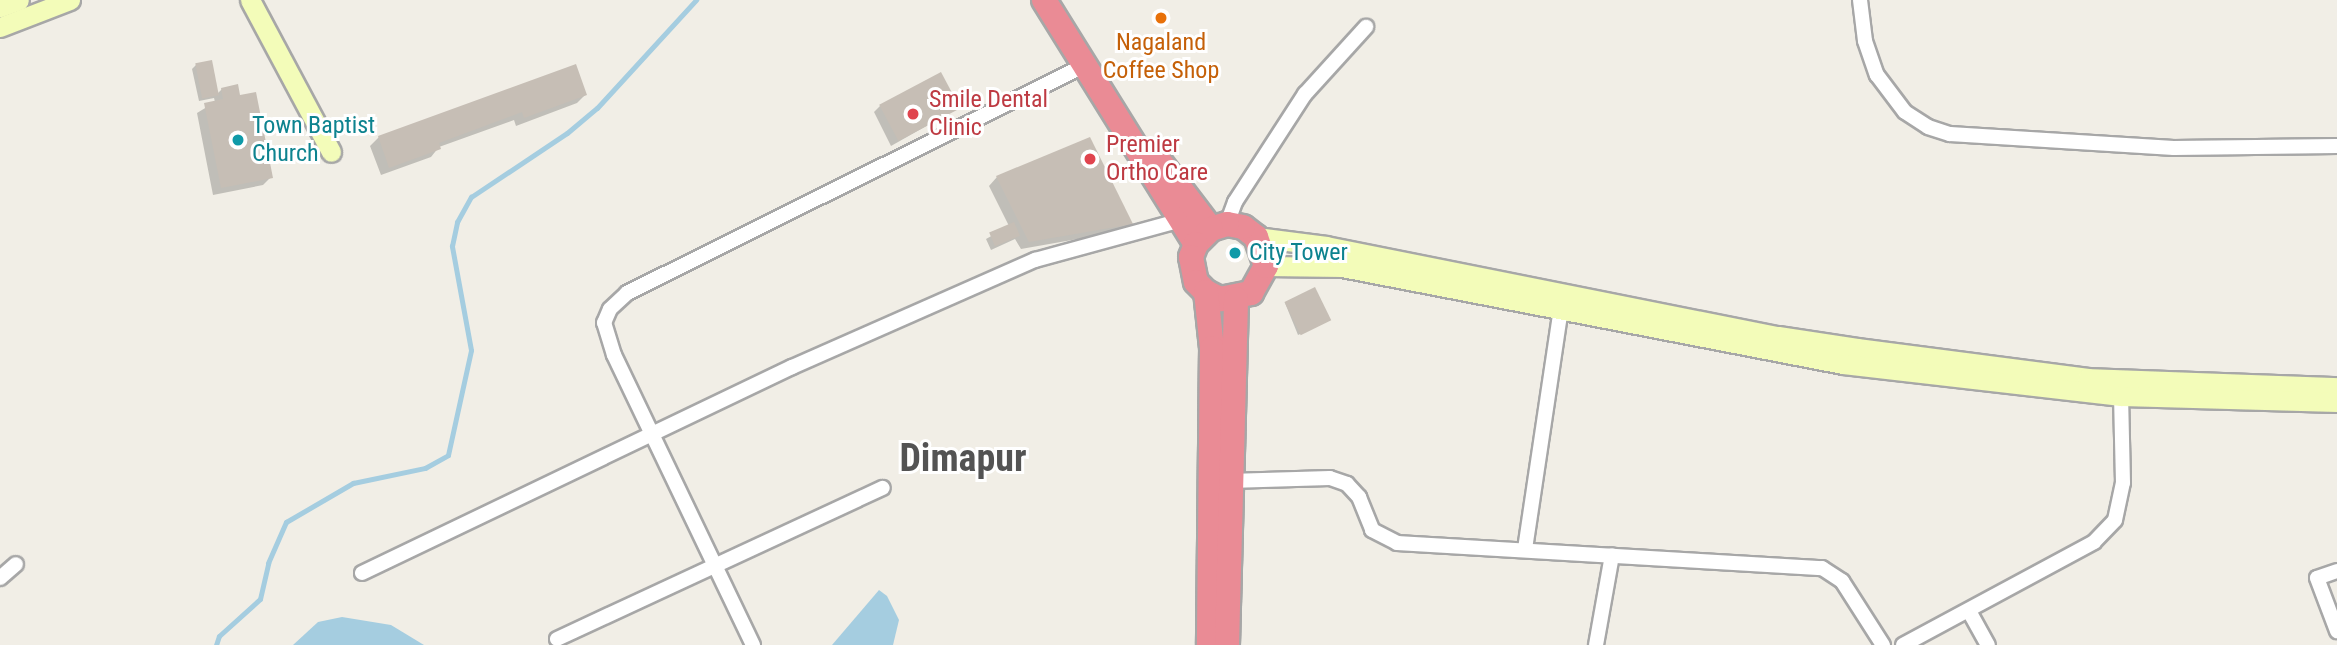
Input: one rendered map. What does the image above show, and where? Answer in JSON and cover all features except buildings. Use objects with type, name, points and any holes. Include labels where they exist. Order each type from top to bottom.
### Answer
[{"type":"highway","points":[[1044,0],[1086,65],[1178,221],[1211,232],[1243,227],[1256,236],[1266,266],[1251,293],[1236,299],[1206,292]]},
{"type":"highway","points":[[1061,0],[1166,173],[1211,232]]},
{"type":"highway","points":[[1209,645],[1215,406],[1206,292],[1191,270],[1211,232]]},
{"type":"highway","points":[[1227,645],[1229,481],[1236,299]]},
{"type":"main road","points":[[0,7],[19,0]]},
{"type":"main road","points":[[0,27],[70,0]]},
{"type":"main road","points":[[250,0],[331,152]]},
{"type":"main road","points":[[1256,236],[1326,246],[1778,336],[1857,348],[2088,378],[2337,387]]},
{"type":"main road","points":[[1266,266],[1342,267],[1843,364],[2121,396],[2337,402]]},
{"type":"street","points":[[1860,0],[1865,41],[1877,75],[1905,112],[1928,127],[1950,134],[2174,148],[2337,146]]},
{"type":"street","points":[[1211,232],[1235,202],[1305,94],[1366,27]]},
{"type":"street","points":[[753,645],[654,437],[604,323],[610,309],[627,293],[1086,65]]},
{"type":"street","points":[[362,573],[654,437],[792,367],[1035,260],[1178,221]]},
{"type":"street","points":[[1525,549],[1561,309]]},
{"type":"street","points":[[1903,645],[2094,542],[2115,520],[2123,483],[2121,396]]},
{"type":"street","points":[[1229,481],[1330,478],[1347,484],[1359,497],[1372,530],[1397,543],[1822,568],[1842,581],[1883,645]]},
{"type":"street","points":[[557,639],[714,563],[883,488]]},
{"type":"street","points":[[1597,645],[1612,555]]},
{"type":"street","points":[[0,579],[16,564]]},
{"type":"street","points":[[2337,571],[2317,578],[2337,631]]},
{"type":"street","points":[[1969,611],[1988,645]]},
{"type":"water","points":[[879,590],[887,596],[899,620],[893,645],[832,645]]},
{"type":"water","points":[[342,617],[391,625],[424,645],[293,645],[318,622]]},
{"type":"waterway","points":[[216,645],[219,636],[260,599],[268,563],[286,522],[353,483],[425,468],[448,455],[471,350],[452,246],[457,222],[471,197],[567,133],[597,108],[696,0]]},
{"type":"place","name":"Nagaland Coffee Shop","points":[[1161,18]]},
{"type":"place","name":"Smile Dental Clinic","points":[[913,114]]},
{"type":"place","name":"Town Baptist Church","points":[[238,140]]},
{"type":"place","name":"Premier Ortho Care","points":[[1090,159]]},
{"type":"place","name":"City Tower","points":[[1235,253]]},
{"type":"district","name":"Dimapur","points":[[963,459]]}]
